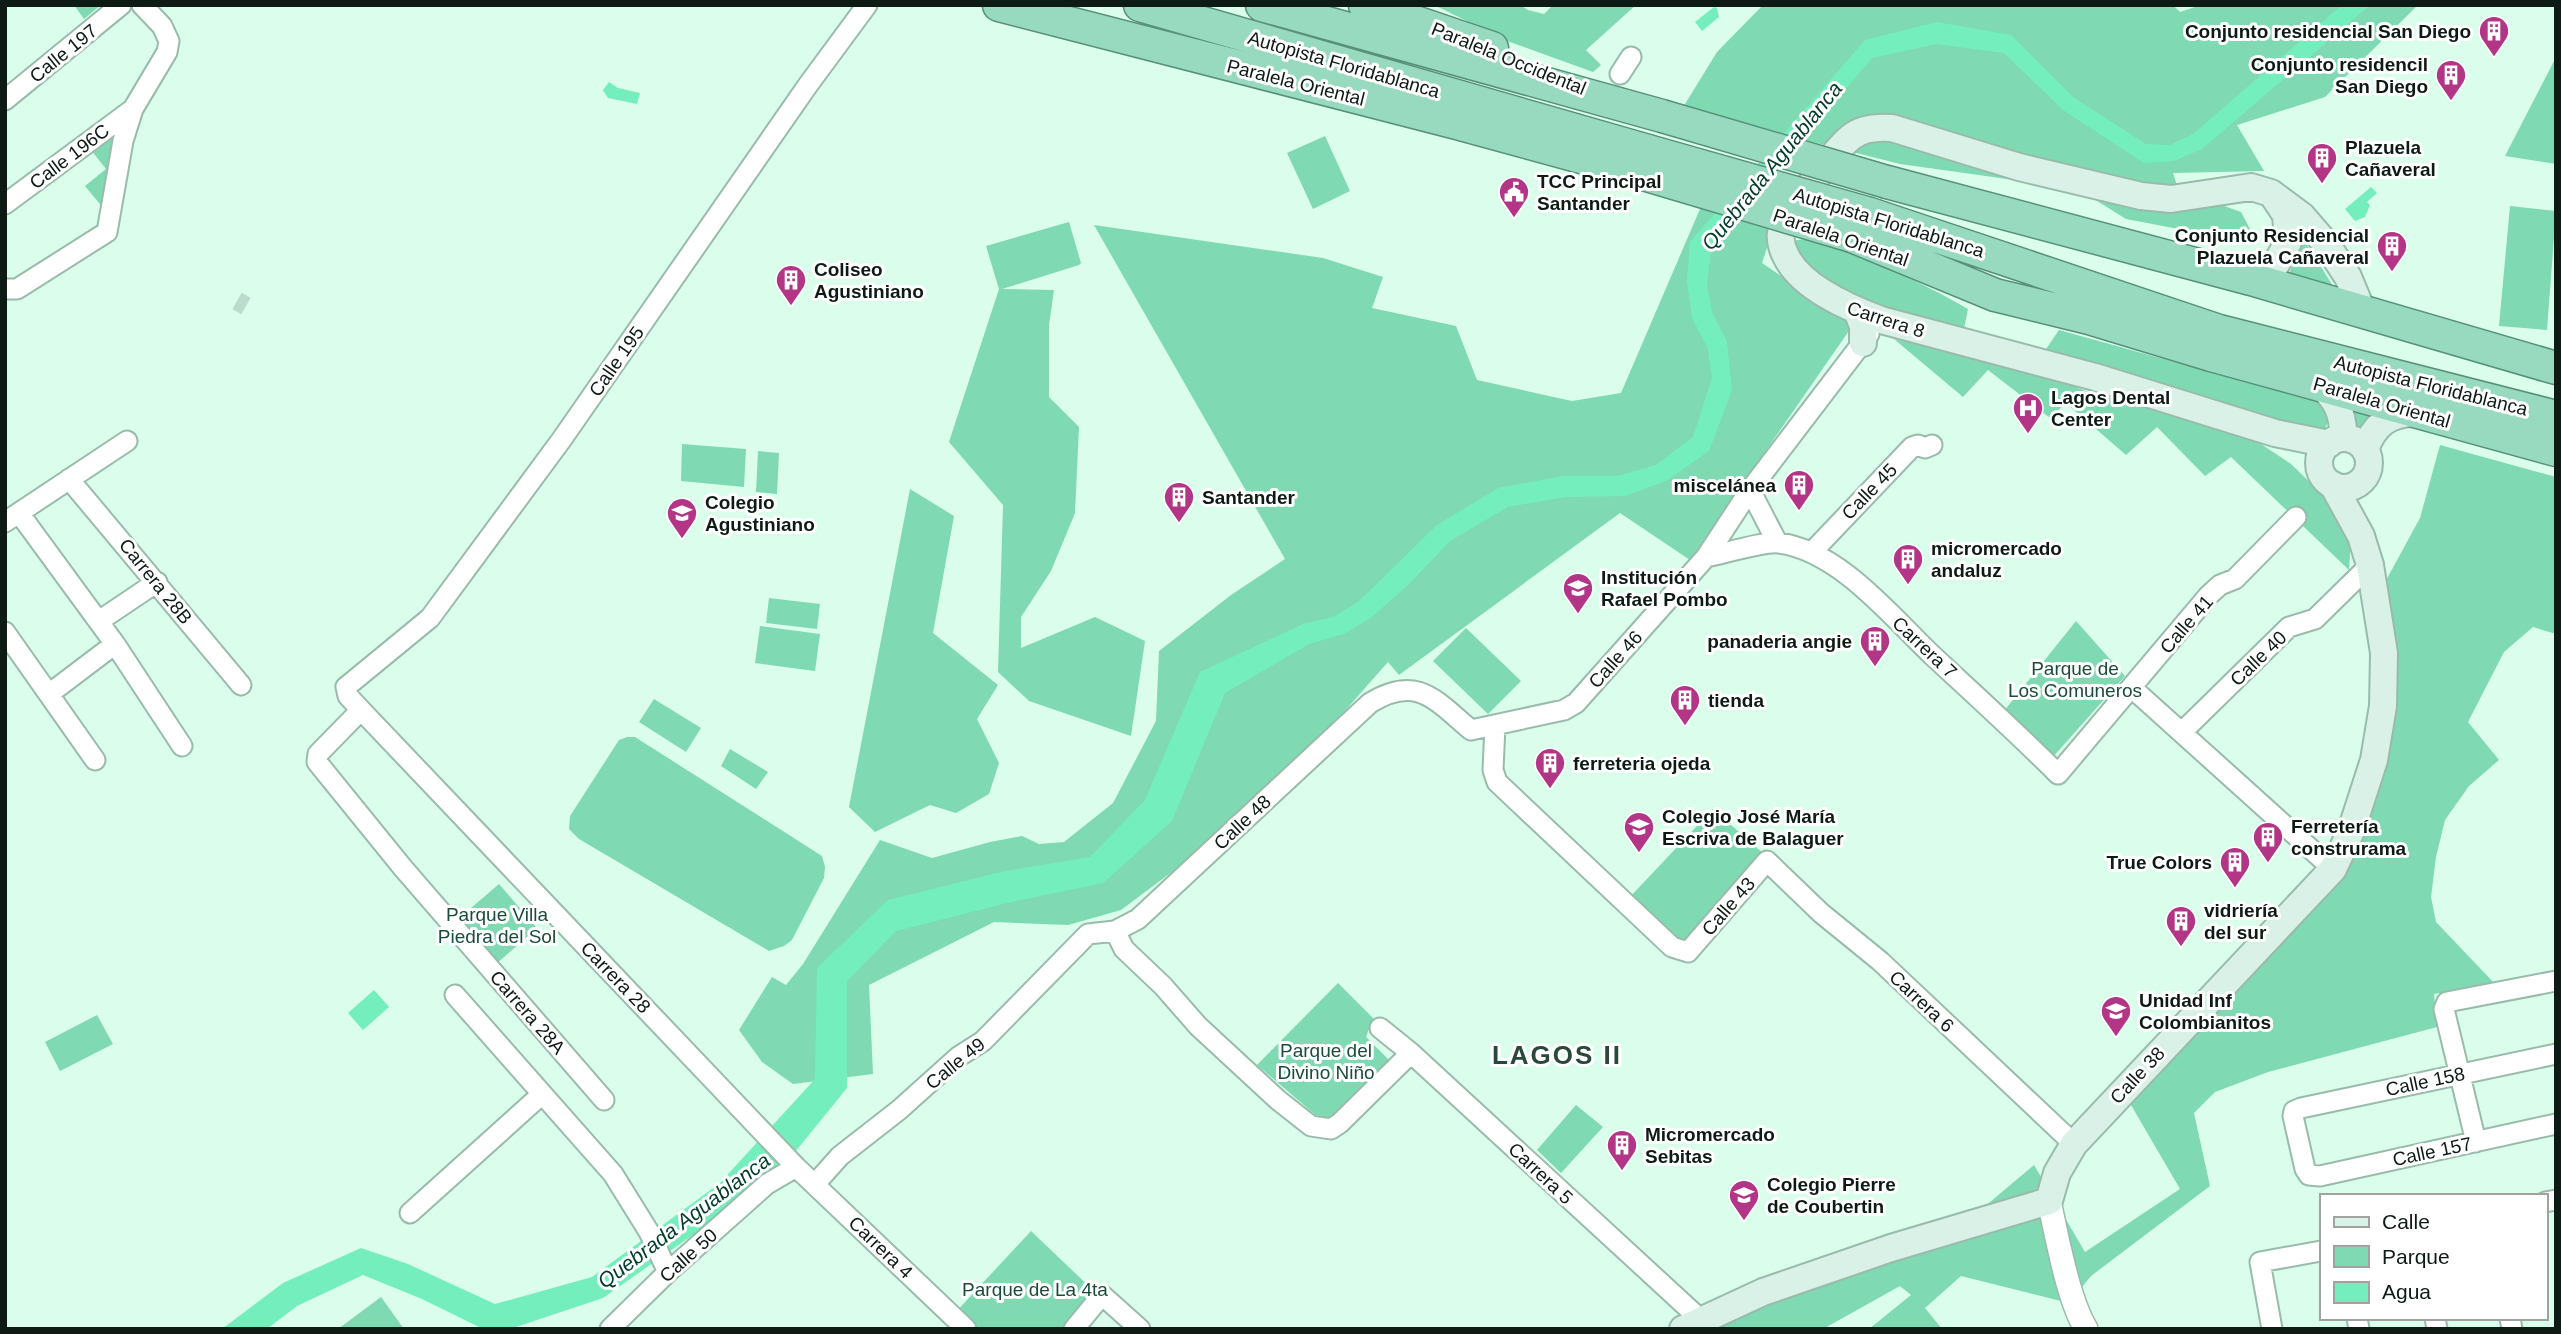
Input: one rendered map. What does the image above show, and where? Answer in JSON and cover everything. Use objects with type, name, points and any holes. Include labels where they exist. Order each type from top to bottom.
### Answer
[{"type":"highway","name":"Paralela Oriental","points":[[999,5],[1457,123],[1644,162]]},
{"type":"highway","name":"Autopista Floridablanca","points":[[1140,5],[1577,131],[1644,162],[2219,331],[2556,417]]},
{"type":"highway","name":"Autopista Floridablanca","points":[[1262,5],[1616,87],[1662,116],[1887,182],[2251,279],[2556,368]]},
{"type":"highway","name":"Paralela Occidental","points":[[1365,5],[1405,12],[1535,64],[1616,87]]},
{"type":"highway","points":[[1457,123],[1577,131]]},
{"type":"highway","name":"Paralela Oriental","points":[[1861,225],[1995,295],[2089,318],[2211,355],[2556,450]]},
{"type":"highway","points":[[2498,351],[2535,351],[2556,340]]},
{"type":"main road","name":"Carrera 8","points":[[2271,193],[2251,187],[2171,199],[2141,196],[2019,167],[1892,128],[1874,127],[1851,136],[1796,205],[1780,236],[1783,252],[1789,263],[1809,282],[1839,303],[1869,315],[2095,377],[2275,433],[2351,452]]},
{"type":"main road","points":[[2251,279],[2275,266],[2288,242],[2286,215],[2271,193]]},
{"type":"main road","points":[[2271,193],[2302,216],[2328,245],[2348,277],[2363,313]]},
{"type":"main road","points":[[1863,343],[1863,326],[1869,315]]},
{"type":"main road","points":[[2315,382],[2335,400],[2351,452],[2354,486],[2343,488],[2329,482],[2320,464],[2323,450],[2351,452],[2390,416],[2404,412],[2418,413]]},
{"type":"main road","name":"Carrera 8","points":[[2275,433],[2329,482]]},
{"type":"main road","name":"Calle 38","points":[[2351,452],[2361,536]]},
{"type":"main road","name":"Calle 38","points":[[2049,1201],[2057,1173],[2074,1144],[2333,869],[2351,831],[2368,784],[2382,706],[2384,653],[2370,565],[2361,536],[2329,482]]},
{"type":"main road","points":[[1692,1324],[1763,1292],[1998,1214],[2049,1201]]},
{"type":"street","name":"Calle 197","points":[[5,100],[121,5]]},
{"type":"street","name":"Calle 196C","points":[[5,289],[17,289],[107,232],[123,141],[133,109],[167,52],[169,41],[162,26],[142,5]]},
{"type":"street","name":"Calle 195","points":[[317,762],[318,754],[355,703],[346,687],[430,618],[562,439],[808,85],[867,5]]},
{"type":"street","points":[[1616,87],[1631,57]]},
{"type":"street","name":"Calle 196C","points":[[5,204],[133,109]]},
{"type":"street","name":"Calle 46","points":[[1388,692],[1416,691],[1433,698],[1471,730],[1564,710],[1576,703],[1706,557],[1750,491],[1863,343]]},
{"type":"street","points":[[127,441],[12,517],[99,621],[182,746]]},
{"type":"street","name":"Calle 45","points":[[1812,552],[1912,447],[1918,445],[1925,448],[1932,445]]},
{"type":"street","name":"Carrera 28B","points":[[69,479],[242,685]]},
{"type":"street","points":[[1750,491],[1777,542]]},
{"type":"street","name":"Calle 41","points":[[2058,774],[2209,595],[2220,585],[2235,579],[2296,517]]},
{"type":"street","name":"Carrera 7","points":[[1706,557],[1777,542],[1812,552],[1875,600],[1995,711],[2058,774]]},
{"type":"street","name":"Calle 40","points":[[2182,732],[2289,627],[2315,619],[2370,565]]},
{"type":"street","points":[[99,621],[157,582]]},
{"type":"street","points":[[5,632],[95,760]]},
{"type":"street","points":[[49,694],[115,644]]},
{"type":"street","points":[[2132,688],[2333,869]]},
{"type":"street","name":"Calle 48","points":[[1088,934],[1115,930],[1138,919],[1370,703],[1388,692]]},
{"type":"street","name":"Carrera 28","points":[[355,703],[793,1163]]},
{"type":"street","name":"Calle 43","points":[[1495,726],[1493,770],[1497,782],[1672,947],[1688,952],[1768,861]]},
{"type":"street","name":"Carrera 28A","points":[[317,762],[403,868],[604,1100]]},
{"type":"street","name":"Carrera 6","points":[[1768,861],[1821,913],[1880,961],[2074,1144]]},
{"type":"street","points":[[1115,930],[1124,949],[1163,986],[1199,1026],[1278,1100],[1311,1126],[1331,1129],[1340,1123],[1411,1053]]},
{"type":"street","name":"Calle 49","points":[[815,1184],[840,1156],[899,1110],[958,1057],[983,1041],[1088,934]]},
{"type":"street","points":[[2476,1142],[2444,1009],[2447,1002],[2556,981]]},
{"type":"street","points":[[455,995],[613,1174],[649,1232],[665,1266]]},
{"type":"street","name":"Carrera 5","points":[[1380,1028],[1411,1053],[1692,1324]]},
{"type":"street","name":"Calle 158","points":[[2309,1175],[2305,1169],[2294,1111],[2556,1054]]},
{"type":"street","points":[[410,1213],[541,1095]]},
{"type":"street","name":"Calle 157","points":[[2309,1175],[2320,1176],[2556,1124]]},
{"type":"street","name":"Carrera 4","points":[[793,1163],[966,1329]]},
{"type":"street","name":"Calle 50","points":[[610,1329],[665,1266],[793,1163]]},
{"type":"street","points":[[2049,1201],[2066,1271],[2081,1321],[2086,1329]]},
{"type":"street","points":[[2272,1329],[2260,1262],[2320,1251]]},
{"type":"street","points":[[1074,1329],[1102,1296],[1140,1329]]},
{"type":"green space","points":[[74,5],[101,5],[84,19]]},
{"type":"green space","points":[[1434,5],[1520,5],[1544,14],[1553,5],[1636,5],[1586,50],[1601,65],[1593,72],[1510,42]]},
{"type":"green space","points":[[1763,5],[2173,5],[2180,12],[2201,5],[2418,5],[2325,97],[2237,125],[2264,171],[2173,173],[2183,204],[2213,202],[2241,212],[2251,231],[2231,239],[2126,219],[2086,194],[2051,185],[1900,164],[1682,109],[1717,52]]},
{"type":"green space","points":[[2556,57],[2556,164],[2505,156],[2552,65]]},
{"type":"green space","points":[[110,121],[119,147],[104,209],[85,186],[106,169],[84,141]]},
{"type":"green space","points":[[1325,136],[1350,191],[1313,209],[1287,153]]},
{"type":"green space","points":[[1712,181],[1782,202],[1762,263],[1853,325],[1690,560],[1620,513],[1399,675],[1388,662],[1335,722],[1220,836],[1121,910],[1068,925],[994,922],[869,985],[873,1074],[793,1084],[762,1062],[739,1030],[772,977],[786,985],[803,964],[880,840],[932,858],[1022,836],[1039,844],[1064,842],[1113,803],[1156,721],[1159,651],[1231,595],[1285,559],[1094,225],[1323,258],[1383,277],[1372,308],[1456,326],[1477,380],[1572,401],[1621,393]]},
{"type":"green space","points":[[2510,206],[2556,211],[2547,330],[2499,326]]},
{"type":"green space","points":[[1069,222],[1081,263],[1079,265],[1002,289],[1054,290],[1049,325],[1049,397],[1079,427],[1075,513],[1051,571],[1021,617],[1021,648],[1095,617],[1145,641],[1131,736],[1029,701],[998,672],[1003,505],[949,442],[999,289],[986,246]]},
{"type":"green space","points":[[2298,231],[2340,297],[2287,280],[2297,251]]},
{"type":"green space","points":[[1807,239],[1889,270],[1968,309],[1963,334],[1837,295],[1800,266],[1789,241]]},
{"type":"green space","points":[[2059,330],[2322,403],[2330,418],[2324,430],[2315,434],[2040,358]]},
{"type":"green space","points":[[1894,339],[2046,376],[2091,393],[2185,416],[2261,444],[2291,464],[2325,497],[2351,538],[2349,570],[2231,457],[2205,476],[2157,427],[2126,455],[2066,403],[2050,418],[1988,370],[1963,397]]},
{"type":"green space","points":[[2342,400],[2382,413],[2359,435],[2349,434]]},
{"type":"green space","points":[[682,444],[746,449],[744,487],[681,481]]},
{"type":"green space","points":[[2440,445],[2556,477],[2556,634],[2533,627],[2504,652],[2468,722],[2499,760],[2469,786],[2445,820],[2436,857],[2431,897],[2436,922],[2495,984],[2434,994],[2437,1027],[2268,1072],[2215,1092],[2194,1113],[2210,1186],[2091,1276],[2069,1303],[1961,1276],[1925,1308],[1942,1329],[1869,1329],[1911,1295],[1900,1286],[1823,1329],[1708,1329],[1764,1278],[1983,1208],[2034,1165],[2085,1252],[2180,1189],[2124,1093],[2313,880],[2377,748],[2384,584],[2420,518]]},
{"type":"green space","points":[[758,451],[779,453],[777,494],[756,492]]},
{"type":"green space","points":[[910,489],[954,516],[933,633],[998,685],[977,719],[999,763],[989,794],[956,813],[930,805],[875,832],[849,807]]},
{"type":"green space","points":[[769,598],[820,604],[817,629],[766,623]]},
{"type":"green space","name":"Parque de Los Comuneros","points":[[2076,621],[2125,676],[2052,758],[2004,711]]},
{"type":"green space","points":[[760,626],[820,634],[815,671],[755,663]]},
{"type":"green space","points":[[1466,628],[1521,681],[1488,714],[1433,661]]},
{"type":"green space","points":[[654,699],[701,728],[686,752],[639,722]]},
{"type":"green space","points":[[635,737],[822,856],[824,878],[792,940],[769,951],[579,839],[569,829],[570,816],[619,740]]},
{"type":"green space","points":[[730,749],[768,772],[756,789],[721,766]]},
{"type":"green space","points":[[1713,809],[1765,855],[1684,946],[1629,898]]},
{"type":"green space","name":"Parque Villa Piedra del Sol","points":[[499,884],[537,928],[495,965],[456,921]]},
{"type":"green space","name":"Parque del Divino Niño","points":[[1338,983],[1373,1018],[1366,1037],[1393,1064],[1326,1124],[1257,1065]]},
{"type":"green space","points":[[97,1015],[113,1044],[60,1071],[45,1042]]},
{"type":"green space","points":[[1576,1105],[1603,1127],[1561,1173],[1537,1150]]},
{"type":"green space","name":"Parque de La 4ta","points":[[1031,1231],[1097,1294],[1068,1329],[971,1329],[954,1314]]},
{"type":"green space","points":[[381,1297],[404,1329],[338,1329]]},
{"type":"water","name":"Quebrada Aguablanca","points":[[2342,5],[2370,5],[2202,149],[2174,161],[2144,163],[2063,110],[2004,53],[1936,44],[1872,58],[1711,249],[1707,285],[1712,312],[1727,342],[1732,390],[1709,451],[1666,481],[1625,496],[1565,497],[1508,507],[1450,541],[1408,585],[1372,617],[1344,634],[1309,644],[1225,693],[1172,821],[1103,883],[1011,902],[896,931],[847,981],[847,1088],[791,1157],[734,1206],[603,1298],[510,1329],[483,1329],[422,1299],[363,1275],[297,1306],[267,1329],[222,1329],[283,1283],[361,1248],[408,1264],[495,1304],[592,1277],[720,1183],[815,1079],[817,968],[888,900],[1005,871],[1090,857],[1145,800],[1200,672],[1303,624],[1333,617],[1358,602],[1437,525],[1498,488],[1563,476],[1618,476],[1656,465],[1693,437],[1712,378],[1708,349],[1692,318],[1687,281],[1690,242],[1865,40],[1937,22],[2011,35],[2073,97],[2146,144],[2170,145],[2193,134]]},
{"type":"water","points":[[1714,7],[1717,8],[1719,17],[1702,31],[1695,22]]},
{"type":"water","points":[[609,82],[618,88],[640,93],[637,104],[608,98],[603,90]]},
{"type":"water","points":[[2371,187],[2377,193],[2367,202],[2370,205],[2365,217],[2355,221],[2345,209]]},
{"type":"water","points":[[374,990],[389,1007],[363,1030],[348,1013]]},
{"type":"tunnel","points":[[237,301],[246,306]]},
{"type":"place","name":"Conjunto residencial San Diego","points":[[2494,58]]},
{"type":"place","name":"Conjunto residencil San Diego","points":[[2451,102]]},
{"type":"place","name":"Plazuela Cañaveral","points":[[2322,185]]},
{"type":"place","name":"TCC Principal Santander","points":[[1514,219]]},
{"type":"place","name":"Conjunto Residencial Plazuela Cañaveral","points":[[2392,273]]},
{"type":"place","name":"Coliseo Agustiniano","points":[[791,307]]},
{"type":"place","name":"Lagos Dental Center","points":[[2028,435]]},
{"type":"place","name":"miscelánea","points":[[1799,512]]},
{"type":"place","name":"Santander","points":[[1179,524]]},
{"type":"place","name":"Colegio Agustiniano","points":[[682,540]]},
{"type":"place","name":"micromercado andaluz","points":[[1908,586]]},
{"type":"place","name":"Institución Rafael Pombo","points":[[1578,615]]},
{"type":"place","name":"panaderia angie","points":[[1875,668]]},
{"type":"place","name":"tienda","points":[[1685,727]]},
{"type":"place","name":"ferreteria ojeda","points":[[1550,790]]},
{"type":"place","name":"Colegio José María Escriva de Balaguer","points":[[1639,854]]},
{"type":"place","name":"Ferretería construrama","points":[[2268,864]]},
{"type":"place","name":"True Colors","points":[[2235,889]]},
{"type":"place","name":"vidriería del sur","points":[[2181,948]]},
{"type":"place","name":"Unidad Inf Colombianitos","points":[[2116,1038]]},
{"type":"place","name":"Micromercado Sebitas","points":[[1622,1172]]},
{"type":"place","name":"Colegio Pierre de Coubertin","points":[[1744,1222]]},
{"type":"district","name":"LAGOS II","points":[[1557,1055]]}]
